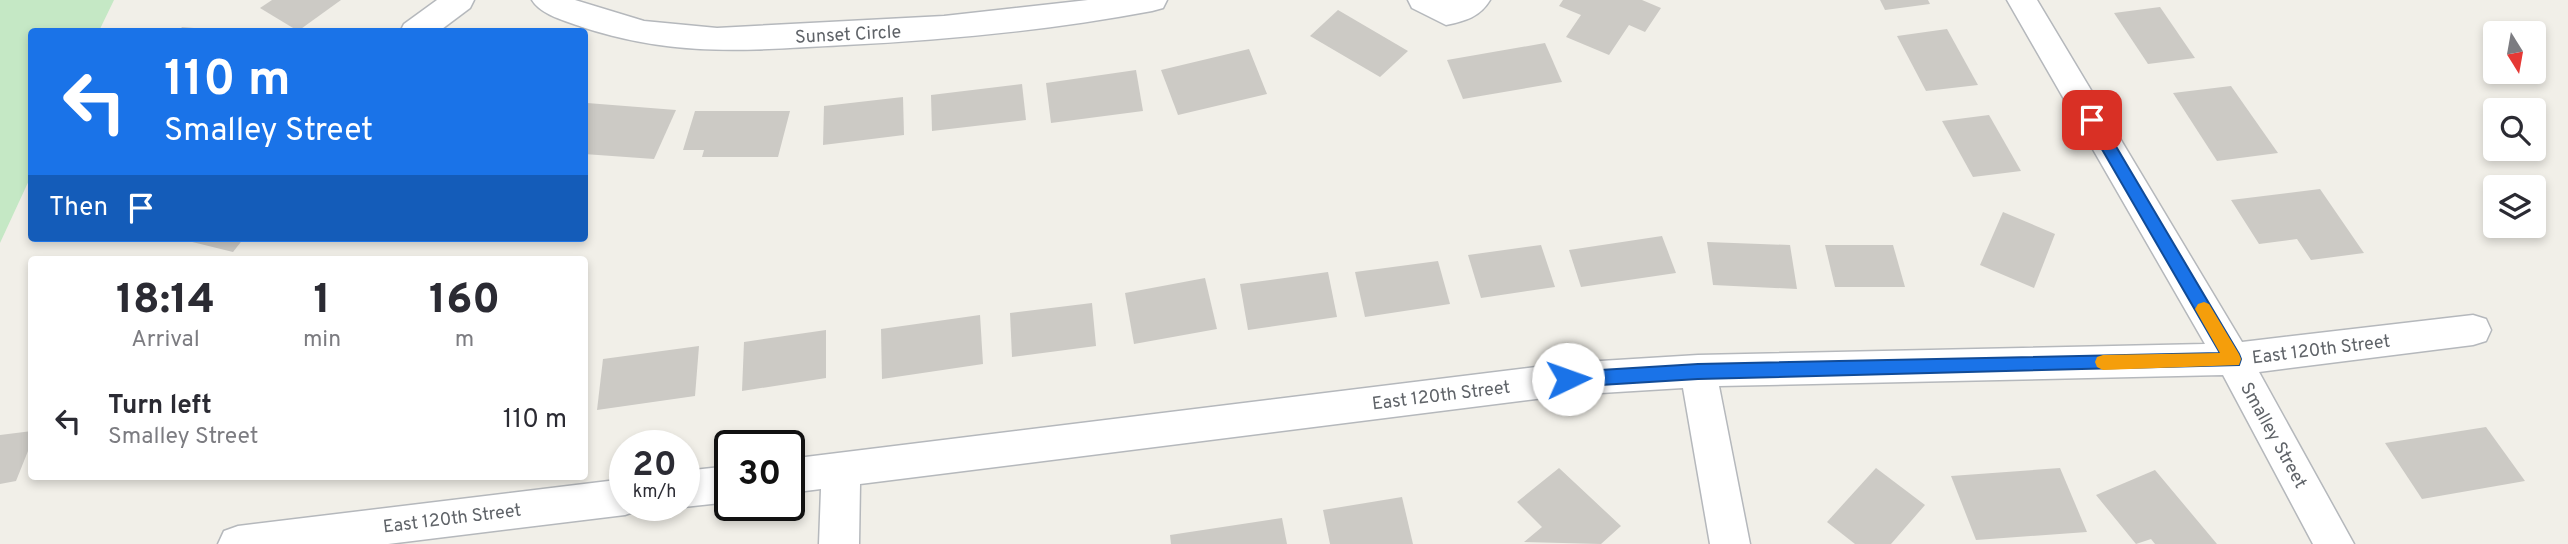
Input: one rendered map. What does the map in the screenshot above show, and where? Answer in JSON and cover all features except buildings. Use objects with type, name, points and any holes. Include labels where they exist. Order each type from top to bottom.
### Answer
[{"type":"street","points":[[420,28],[459,0]]},
{"type":"street","name":"Sunset Circle","points":[[547,0],[575,14],[660,35],[749,39],[895,32],[1094,12],[1152,0]]},
{"type":"street","points":[[1423,0],[1446,14],[1461,11],[1475,0]]},
{"type":"street","name":"Smalley Street","points":[[2022,0],[2233,359],[2334,544]]},
{"type":"street","name":"East 120th Street","points":[[805,474],[1568,379],[1698,372],[2233,359],[2473,330]]},
{"type":"street","points":[[1698,372],[1730,544]]},
{"type":"street","points":[[839,544],[841,470]]},
{"type":"street","name":"East 120th Street","points":[[238,544],[609,498]]},
{"type":"green space","points":[[0,0],[114,0],[100,28],[28,28],[28,182],[0,243]]},
{"type":"slow traffic","points":[[2103,362],[2233,359],[2204,309]]},
{"type":"route","points":[[1568,379],[1698,372],[2233,359],[2092,120]]}]
